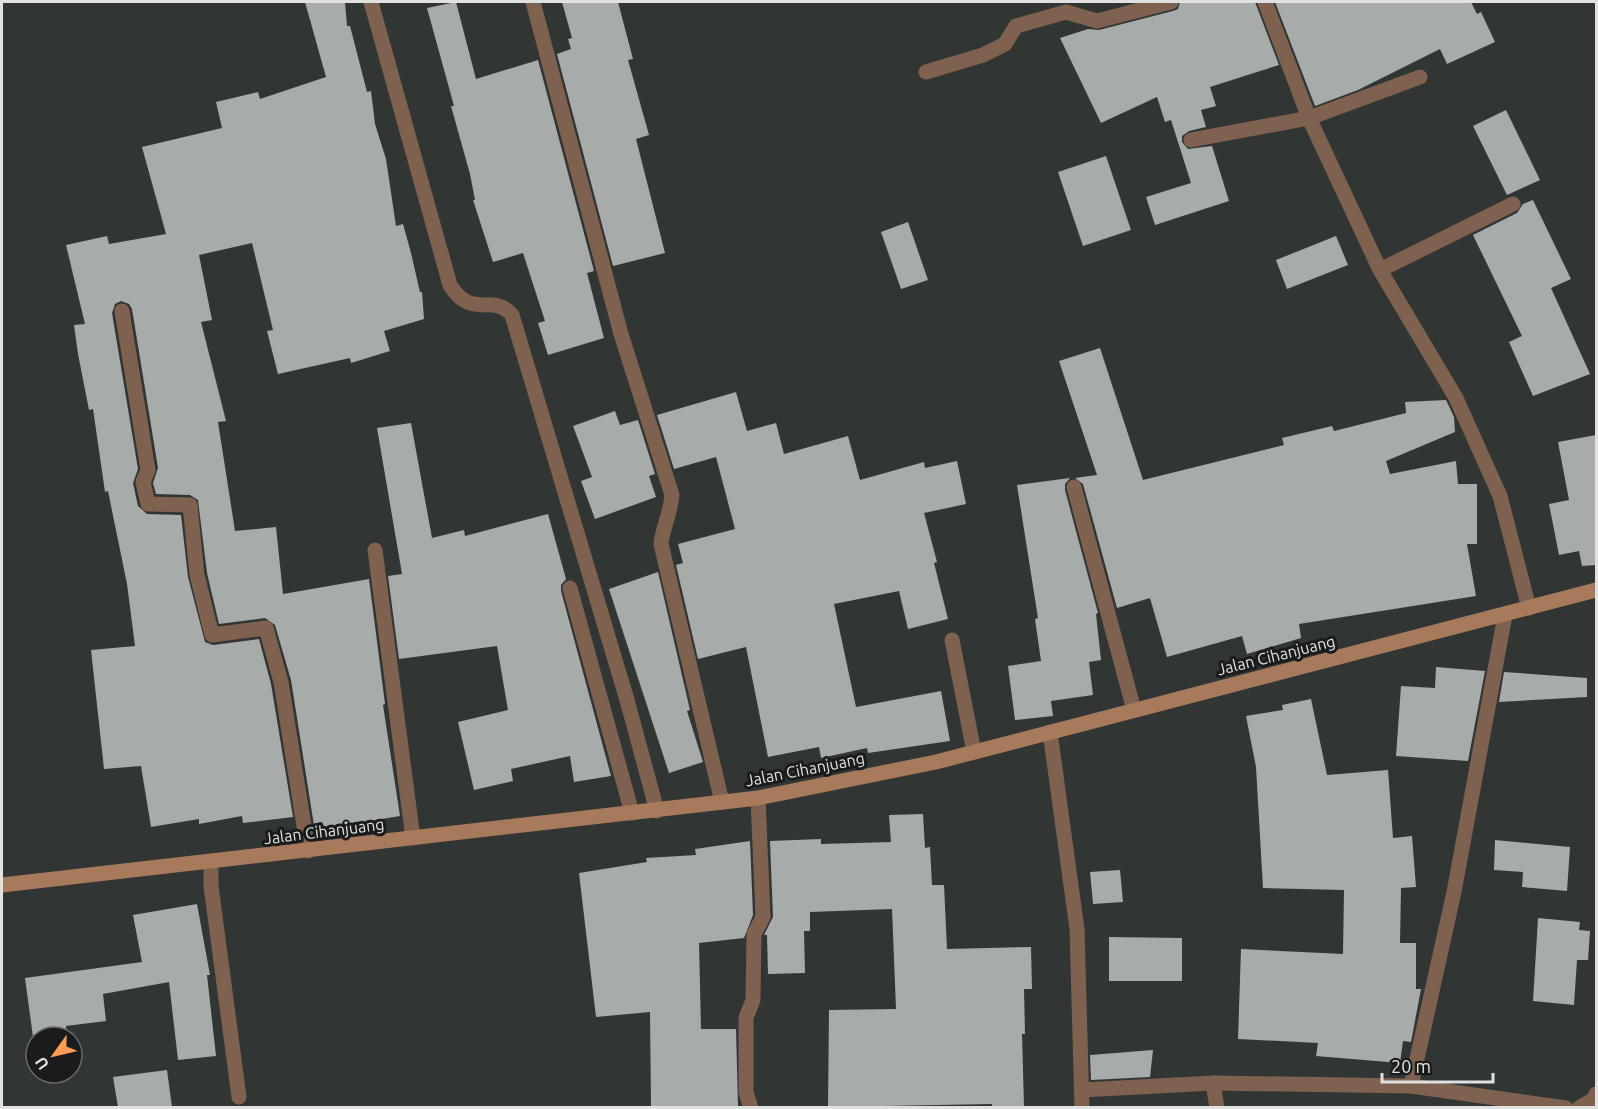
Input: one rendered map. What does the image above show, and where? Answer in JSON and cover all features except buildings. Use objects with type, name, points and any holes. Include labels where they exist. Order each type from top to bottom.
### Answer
[{"type":"main road","name":"Jalan Cihanjuang","points":[[2,885],[758,798],[974,752],[1596,590]]},
{"type":"street","points":[[371,2],[450,285],[458,299],[468,305],[506,308],[512,315],[657,811]]},
{"type":"street","points":[[533,2],[621,334],[672,495],[671,510],[662,532],[661,544],[722,802]]},
{"type":"street","points":[[926,72],[983,55],[1005,45],[1016,26],[1066,12],[1097,21],[1171,2]]},
{"type":"street","points":[[1265,2],[1309,117],[1380,270],[1456,398],[1500,496],[1529,608]]},
{"type":"street","points":[[1191,140],[1309,117],[1420,77]]},
{"type":"street","points":[[1380,270],[1513,204]]},
{"type":"street","points":[[122,311],[148,470],[143,482],[148,504],[190,505],[197,575],[209,632],[212,635],[266,628],[281,682],[308,851]]},
{"type":"street","points":[[1074,487],[1134,710]]},
{"type":"street","points":[[375,550],[413,838]]},
{"type":"street","points":[[570,588],[632,813]]},
{"type":"street","points":[[1411,1086],[1454,892],[1505,615]]},
{"type":"street","points":[[952,640],[974,752]]},
{"type":"street","points":[[1050,732],[1077,929],[1082,1107]]},
{"type":"street","points":[[751,1107],[746,1092],[746,1018],[753,999],[754,934],[763,917],[758,798]]},
{"type":"street","points":[[211,862],[211,886],[239,1097]]},
{"type":"street","points":[[1213,1083],[1217,1107]]},
{"type":"street","points":[[1082,1090],[1213,1083],[1411,1086],[1522,1105],[1566,1107]]},
{"type":"street","points":[[1579,1107],[1594,1099],[1596,1094]]}]
